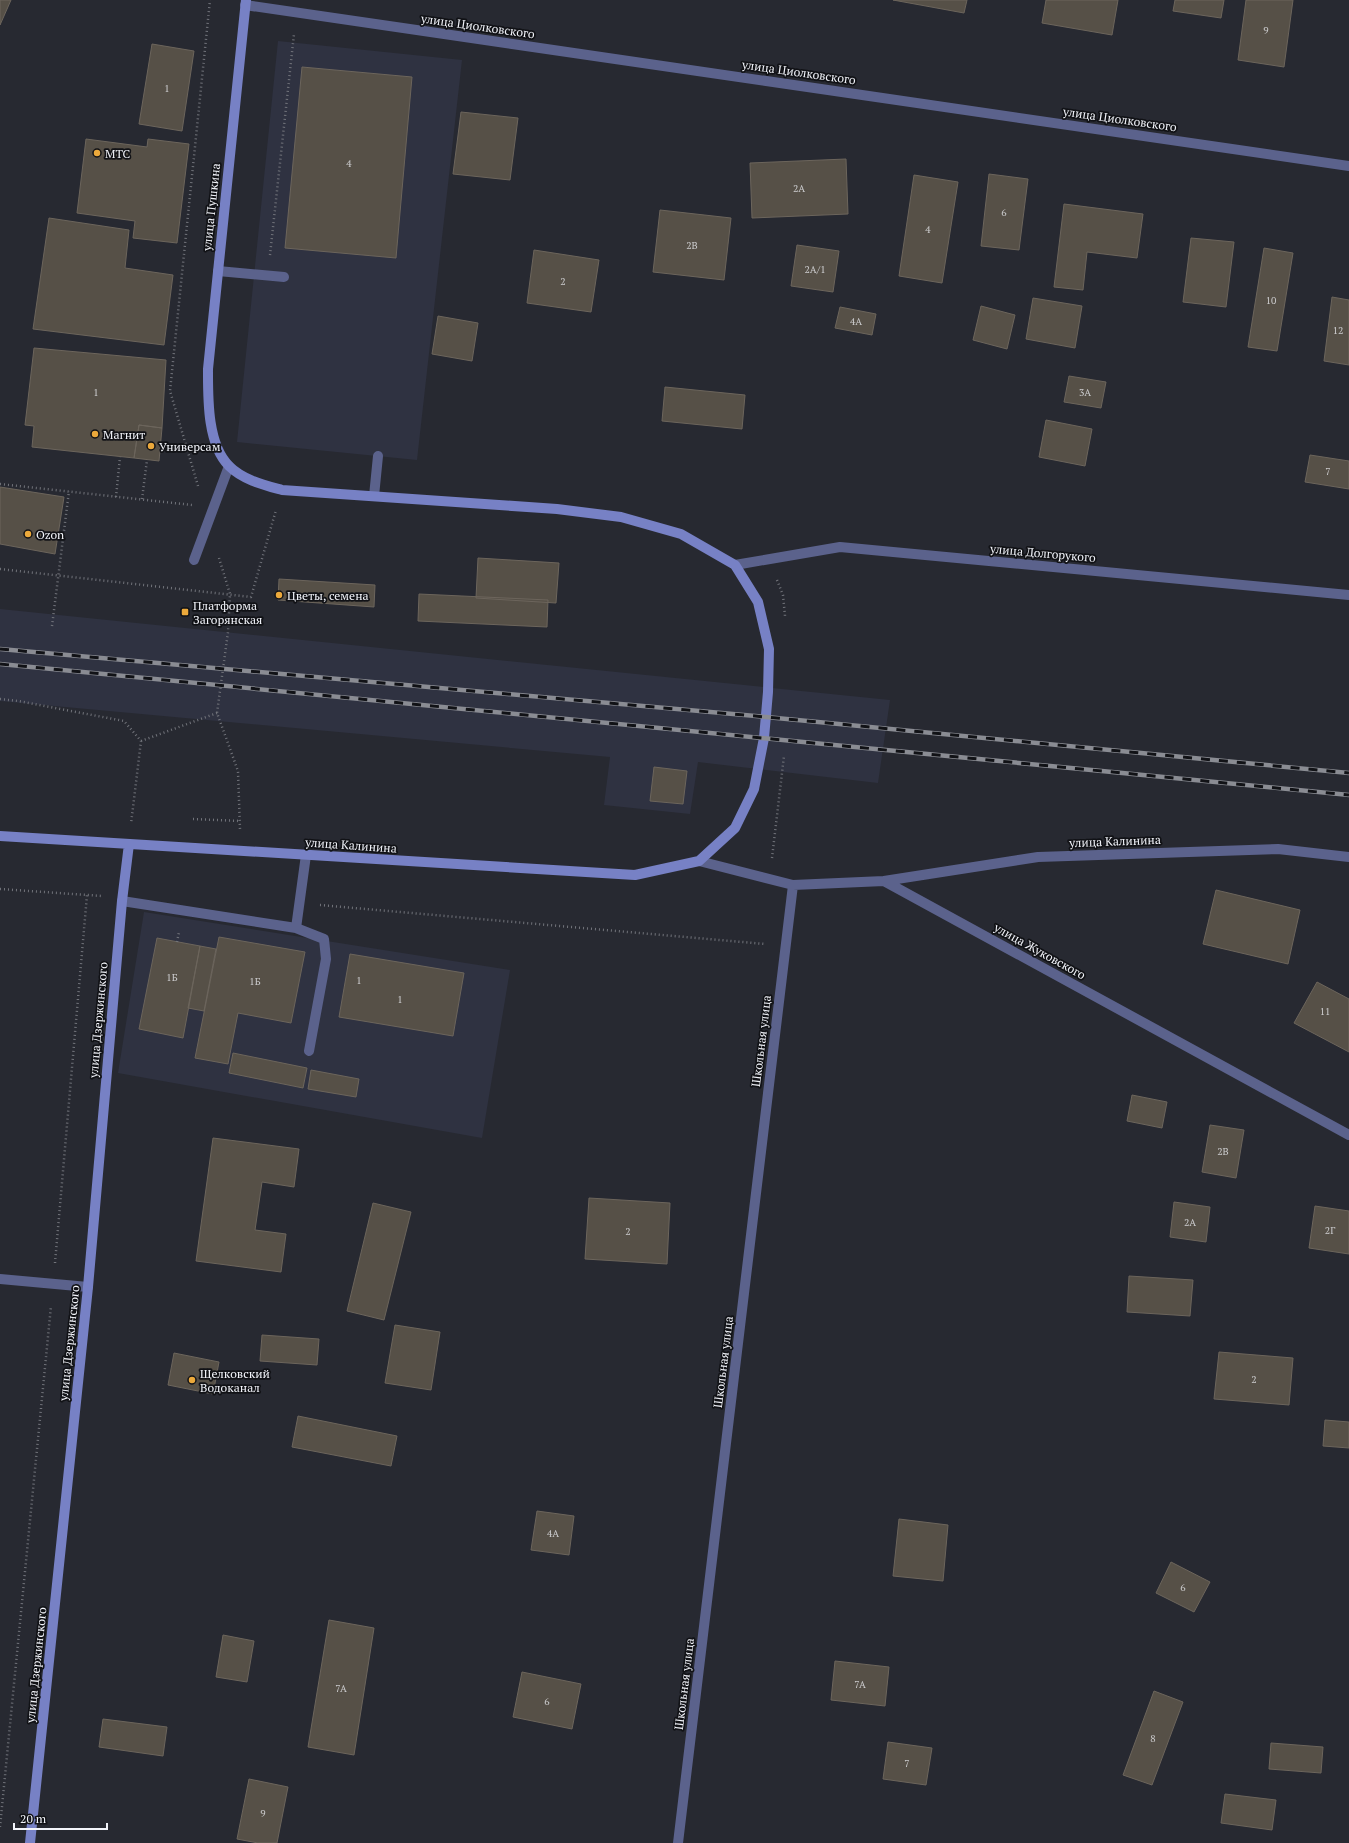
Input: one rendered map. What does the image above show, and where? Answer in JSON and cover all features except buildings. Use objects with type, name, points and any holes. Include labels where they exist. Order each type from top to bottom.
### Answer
[{"type":"main road","name":"улица Пушкина","points":[[229,466],[218,448],[209,417],[208,369],[245,2]]},
{"type":"main road","points":[[229,466],[254,482],[282,490],[556,509],[621,517],[681,534],[735,565],[758,602],[770,649],[764,738],[754,789],[735,828],[699,862]]},
{"type":"main road","name":"улица Калинина","points":[[0,836],[635,875],[699,862]]},
{"type":"main road","name":"улица Дзержинского","points":[[30,1843],[88,1286],[122,899],[129,844]]},
{"type":"street","name":"улица Циолковского","points":[[245,2],[296,12],[1349,166]]},
{"type":"street","points":[[218,271],[284,277]]},
{"type":"street","points":[[374,496],[378,456]]},
{"type":"street","points":[[194,560],[229,466]]},
{"type":"street","name":"улица Долгорукого","points":[[735,565],[840,547],[1349,595]]},
{"type":"street","name":"улица Калинина","points":[[884,881],[1038,857],[1278,849],[1349,857]]},
{"type":"street","points":[[296,928],[306,855]]},
{"type":"street","points":[[699,862],[793,885],[884,881]]},
{"type":"street","name":"улица Жуковского","points":[[884,881],[1349,1135]]},
{"type":"street","name":"Школьная улица","points":[[678,1843],[793,885]]},
{"type":"street","points":[[122,899],[296,928],[324,939],[326,959],[309,1051]]},
{"type":"street","points":[[0,1279],[88,1286]]},
{"type":"path","points":[[268,276],[296,12]]},
{"type":"path","points":[[116,497],[120,457]]},
{"type":"path","points":[[142,500],[147,460]]},
{"type":"path","points":[[0,484],[196,506]]},
{"type":"path","points":[[0,569],[251,597],[282,490]]},
{"type":"path","points":[[52,626],[69,492]]},
{"type":"path","points":[[228,632],[217,713],[238,771],[241,851]]},
{"type":"path","points":[[0,699],[124,721],[141,741],[129,844]]},
{"type":"path","points":[[141,741],[217,713]]},
{"type":"path","points":[[194,819],[240,821]]},
{"type":"path","points":[[0,889],[122,899]]},
{"type":"path","points":[[0,1828],[53,1284],[87,895]]},
{"type":"path","points":[[300,903],[785,946]]},
{"type":"shaded area","points":[[278,41],[462,60],[417,460],[237,442]]},
{"type":"shaded area","points":[[0,609],[890,700],[878,783],[698,762],[690,814],[604,805],[610,757],[0,701]]},
{"type":"shaded area","points":[[144,912],[510,970],[482,1138],[118,1073]]},
{"type":"railway","points":[[0,649],[766,717],[1349,773]]},
{"type":"railway","points":[[0,664],[1349,795]]},
{"type":"place","name":"МТС","points":[[97,153]]},
{"type":"place","name":"Магнит","points":[[95,434]]},
{"type":"place","name":"Универсам","points":[[151,446]]},
{"type":"place","name":"Ozon","points":[[28,534]]},
{"type":"place","name":"Цветы, семена","points":[[279,595]]},
{"type":"place","name":"Платформа Загорянская","points":[[185,612]]},
{"type":"place","name":"Щелковский Водоканал","points":[[192,1380]]}]
